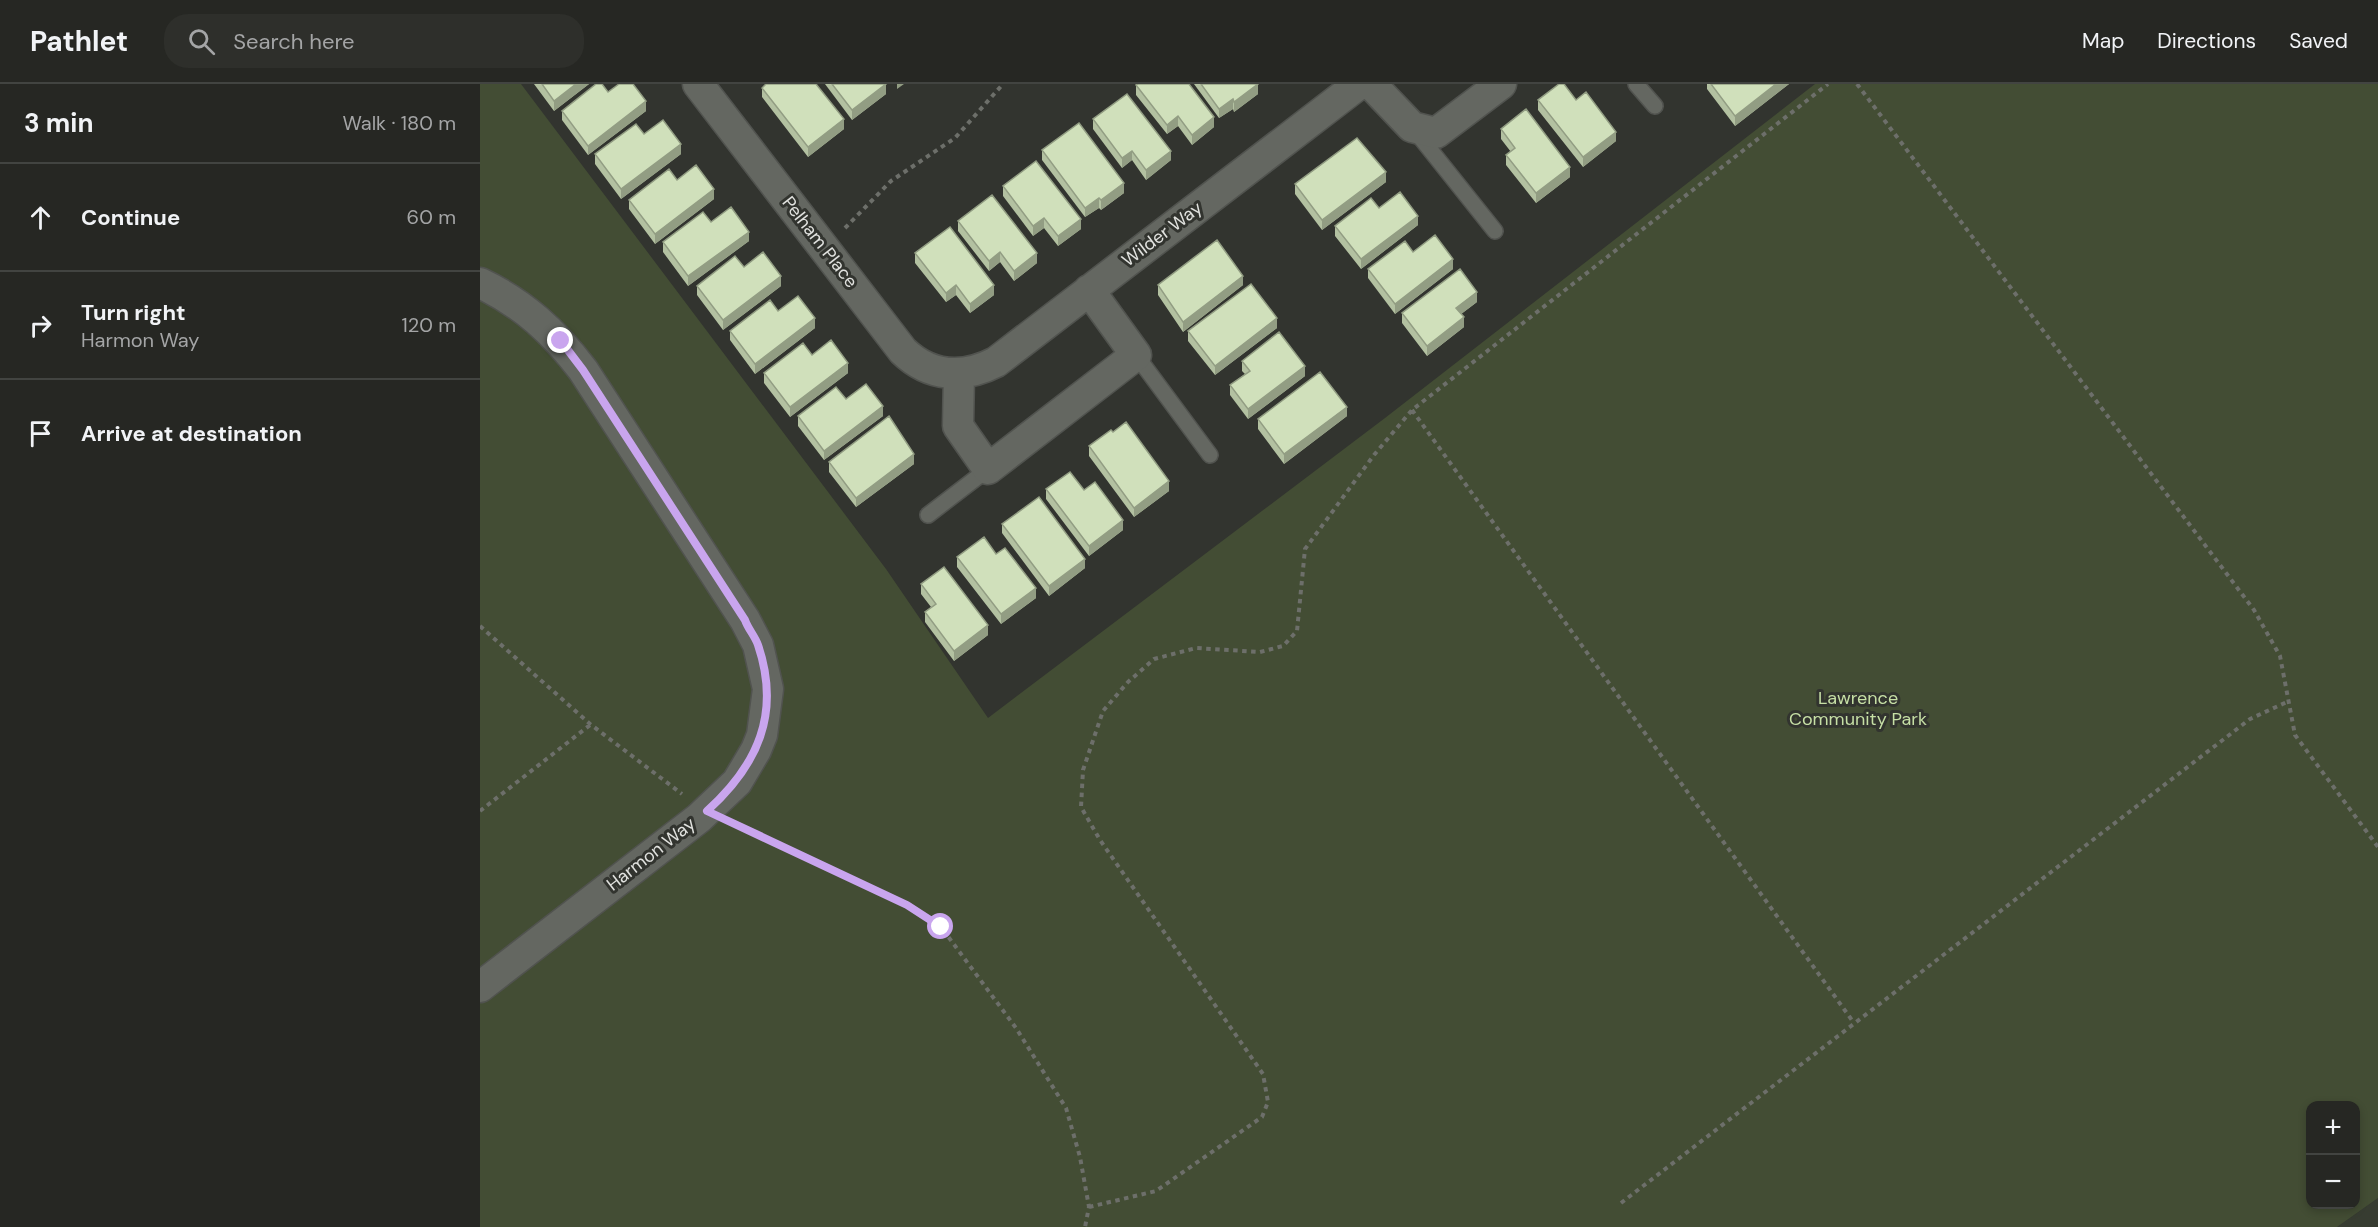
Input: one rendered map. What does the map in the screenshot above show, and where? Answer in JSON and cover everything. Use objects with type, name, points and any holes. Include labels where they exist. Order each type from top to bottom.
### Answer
[{"type":"street","name":"Pelham Place","points":[[698,84],[912,360],[932,370],[959,374]]},
{"type":"street","name":"Wilder Way","points":[[959,374],[980,370],[996,362],[1359,84]]},
{"type":"street","points":[[1371,84],[1412,127],[1436,133],[1501,84]]},
{"type":"street","name":"Harmon Way","points":[[480,283],[527,310],[561,341],[590,380],[745,620],[758,645],[768,689],[762,735],[737,782],[707,811],[480,987]]},
{"type":"street","points":[[959,374],[958,426],[988,469],[1136,355],[1089,290]]},
{"type":"lane","points":[[1636,84],[1655,106]]},
{"type":"lane","points":[[1412,127],[1495,231]]},
{"type":"lane","points":[[1136,355],[1210,455]]},
{"type":"lane","points":[[928,515],[988,469]]},
{"type":"path","points":[[825,249],[891,181],[956,138],[1003,84]]},
{"type":"path","points":[[1089,1207],[1156,1191],[1262,1117],[1268,1102],[1263,1074],[1100,840],[1081,807],[1083,770],[1103,711],[1128,682],[1154,659],[1196,648],[1260,652],[1283,646],[1297,631],[1305,549],[1374,455],[1412,410],[1828,84]]},
{"type":"path","points":[[1857,84],[2254,610],[2280,656],[2295,735],[2378,847]]},
{"type":"path","points":[[1412,410],[1854,1023]]},
{"type":"path","points":[[480,626],[590,724],[707,811],[907,905],[941,927],[1016,1028],[1066,1108],[1080,1156],[1089,1207],[1085,1227]]},
{"type":"path","points":[[1620,1203],[2250,719],[2289,701]]},
{"type":"path","points":[[480,812],[590,724]]},
{"type":"shaded area","points":[[2378,1198],[2378,1227],[2337,1227]]},
{"type":"green space","name":"Lawrence Community Park","points":[[480,84],[521,84],[886,569],[988,718],[1385,418],[1815,84],[2378,84],[2378,1198],[2337,1227],[480,1227]]},
{"type":"building","points":[[542,84],[576,84],[554,101]]},
{"type":"building","points":[[596,84],[602,84],[608,92],[619,84],[633,84],[646,101],[588,146],[562,111]]},
{"type":"building","points":[[766,84],[816,84],[844,119],[808,147],[762,88]]},
{"type":"building","points":[[832,84],[886,84],[852,110]]},
{"type":"building","points":[[1189,84],[1214,117],[1192,135],[1178,116],[1167,125],[1136,85]]},
{"type":"building","points":[[1201,84],[1258,84],[1234,102],[1233,99],[1219,109]]},
{"type":"building","points":[[1559,84],[1564,84],[1576,100],[1586,92],[1616,132],[1583,157],[1538,100]]},
{"type":"building","points":[[1711,84],[1776,84],[1735,116]]},
{"type":"building","points":[[1127,94],[1171,151],[1146,170],[1132,151],[1122,158],[1093,119]]},
{"type":"building","points":[[1526,109],[1570,167],[1536,193],[1506,155],[1515,148],[1501,129]]},
{"type":"building","points":[[663,120],[681,144],[621,189],[595,154],[636,124],[644,134]]},
{"type":"building","points":[[1079,123],[1124,183],[1101,200],[1099,198],[1085,208],[1042,150]]},
{"type":"building","points":[[1357,138],[1386,172],[1322,220],[1295,184]]},
{"type":"building","points":[[1036,161],[1081,219],[1058,236],[1044,218],[1033,226],[1003,186]]},
{"type":"building","points":[[696,165],[714,189],[655,234],[629,200],[669,169],[677,180]]},
{"type":"building","points":[[1400,192],[1418,216],[1361,259],[1335,226],[1371,198],[1379,208]]},
{"type":"building","points":[[992,195],[1037,253],[1014,271],[1000,252],[989,261],[958,221]]},
{"type":"building","points":[[731,207],[749,232],[688,276],[663,242],[703,212],[711,222]]},
{"type":"building","points":[[950,227],[994,285],[970,304],[956,285],[946,293],[915,253]]},
{"type":"building","points":[[1435,235],[1453,259],[1395,304],[1368,269],[1405,241],[1413,252]]},
{"type":"building","points":[[1217,240],[1243,276],[1183,322],[1158,285]]},
{"type":"building","points":[[763,252],[781,276],[723,320],[697,286],[735,256],[744,267]]},
{"type":"building","points":[[1460,269],[1477,292],[1456,308],[1464,317],[1427,346],[1402,313]]},
{"type":"building","points":[[1251,284],[1277,318],[1215,366],[1188,331]]},
{"type":"building","points":[[798,296],[815,318],[755,364],[730,331],[770,300],[778,311]]},
{"type":"building","points":[[1279,332],[1305,366],[1248,409],[1230,385],[1250,371],[1242,361]]},
{"type":"building","points":[[831,340],[848,363],[790,407],[764,373],[803,343],[812,355]]},
{"type":"building","points":[[1320,372],[1347,407],[1284,454],[1258,419]]},
{"type":"building","points":[[866,384],[883,406],[824,451],[798,416],[836,387],[846,399]]},
{"type":"building","points":[[889,416],[914,454],[856,498],[829,462]]},
{"type":"building","points":[[1126,422],[1169,481],[1134,508],[1089,446]]},
{"type":"building","points":[[1070,472],[1084,490],[1095,482],[1123,520],[1089,546],[1046,489]]},
{"type":"building","points":[[1039,497],[1085,559],[1049,586],[1002,524]]},
{"type":"building","points":[[984,537],[996,554],[1005,548],[1036,588],[1001,614],[957,557]]},
{"type":"building","points":[[944,567],[988,625],[954,651],[925,612],[936,604],[921,584]]},
{"type":"route","points":[[561,341],[583,370],[745,620],[758,645],[768,689],[762,735],[737,782],[707,811],[907,905],[941,927]]}]
